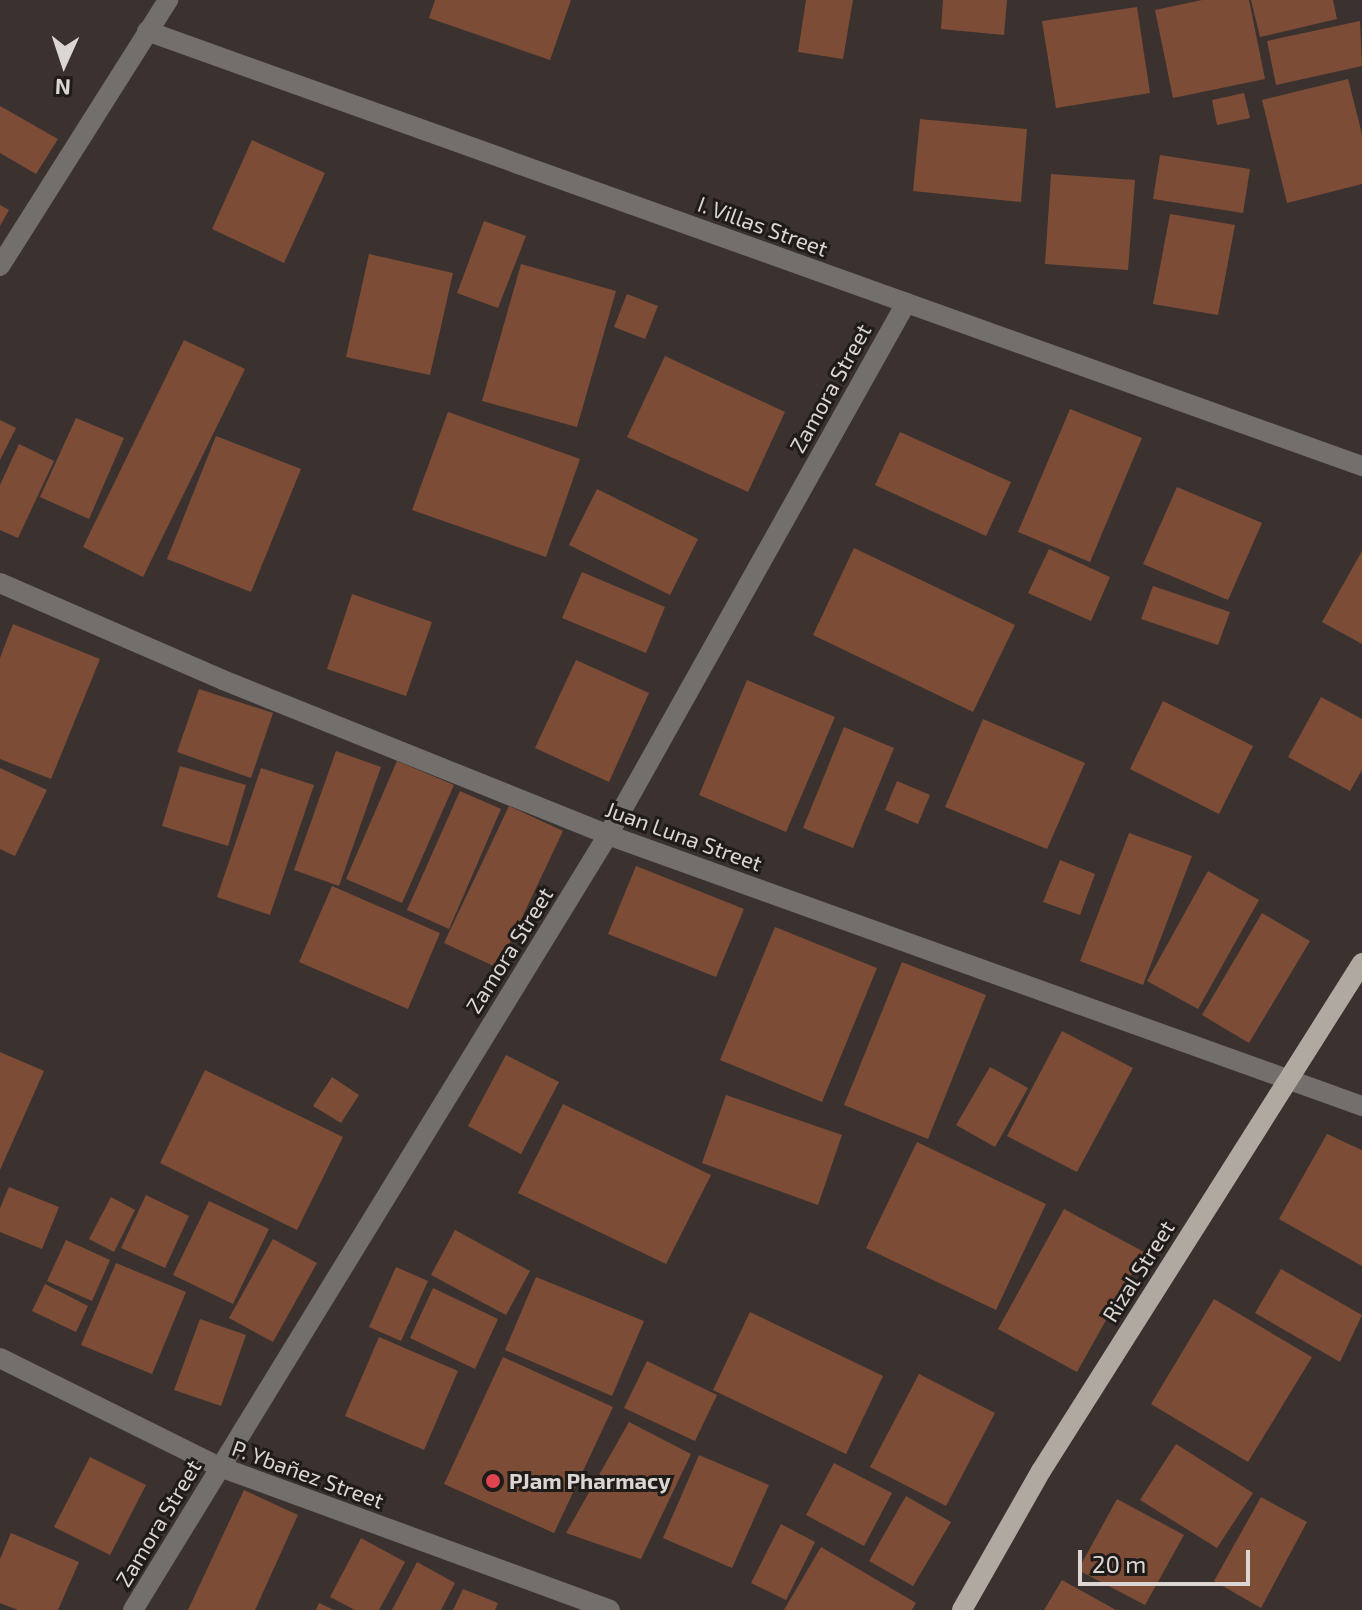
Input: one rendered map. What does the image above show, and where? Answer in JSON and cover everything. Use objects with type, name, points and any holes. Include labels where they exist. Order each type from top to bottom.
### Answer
[{"type":"main road","name":"Rizal Street","points":[[962,1610],[1041,1471],[1362,963]]},
{"type":"street","points":[[0,266],[168,0]]},
{"type":"street","name":"I. Villas Street","points":[[147,31],[1362,466]]},
{"type":"street","name":"Zamora Street","points":[[133,1610],[608,835],[906,303]]},
{"type":"street","name":"Juan Luna Street","points":[[0,583],[223,680],[608,835],[1362,1106]]},
{"type":"street","name":"P. Ybañez Street","points":[[0,1358],[220,1467],[610,1610]]},
{"type":"building","points":[[435,0],[571,0],[550,60],[429,18]]},
{"type":"building","points":[[806,0],[853,0],[843,59],[798,52]]},
{"type":"building","points":[[943,0],[1007,0],[1004,35],[941,29]]},
{"type":"building","points":[[1202,0],[1249,0],[1265,79],[1173,98],[1155,10]]},
{"type":"building","points":[[1251,0],[1333,0],[1337,19],[1260,37]]},
{"type":"building","points":[[1137,7],[1150,93],[1056,108],[1042,21]]},
{"type":"building","points":[[1360,21],[1362,66],[1276,85],[1267,41]]},
{"type":"building","points":[[1348,79],[1362,134],[1362,184],[1287,203],[1262,100]]},
{"type":"building","points":[[1244,93],[1250,118],[1217,125],[1212,100]]},
{"type":"building","points":[[0,106],[58,139],[36,174],[0,153]]},
{"type":"building","points":[[920,119],[1027,129],[1021,202],[913,191]]},
{"type":"building","points":[[252,140],[325,173],[284,263],[212,229]]},
{"type":"building","points":[[1160,155],[1250,169],[1243,213],[1153,199]]},
{"type":"building","points":[[1051,174],[1135,180],[1128,270],[1045,264]]},
{"type":"building","points":[[0,205],[9,210],[0,226]]},
{"type":"building","points":[[1170,214],[1235,225],[1218,315],[1153,304]]},
{"type":"building","points":[[484,221],[526,236],[498,308],[457,293]]},
{"type":"building","points":[[369,254],[453,273],[430,375],[346,357]]},
{"type":"building","points":[[521,264],[616,291],[577,427],[482,401]]},
{"type":"building","points":[[627,294],[658,306],[645,339],[614,327]]},
{"type":"building","points":[[184,340],[245,369],[143,577],[83,547]]},
{"type":"building","points":[[665,356],[785,412],[748,492],[627,437]]},
{"type":"building","points":[[1070,409],[1142,438],[1090,562],[1018,532]]},
{"type":"building","points":[[448,412],[580,459],[546,557],[412,510]]},
{"type":"building","points":[[76,418],[124,438],[89,519],[40,497]]},
{"type":"building","points":[[0,420],[16,428],[0,460]]},
{"type":"building","points":[[900,432],[1011,482],[986,536],[875,485]]},
{"type":"building","points":[[216,436],[301,469],[251,592],[167,559]]},
{"type":"building","points":[[19,444],[54,461],[18,538],[0,530],[0,485]]},
{"type":"building","points":[[1177,487],[1262,523],[1228,600],[1143,564]]},
{"type":"building","points":[[597,489],[698,539],[670,595],[569,545]]},
{"type":"building","points":[[854,548],[1015,625],[973,712],[813,635]]},
{"type":"building","points":[[1049,549],[1110,577],[1091,621],[1028,593]]},
{"type":"building","points":[[1362,551],[1362,644],[1322,622]]},
{"type":"building","points":[[582,572],[665,607],[646,653],[562,618]]},
{"type":"building","points":[[1153,586],[1230,612],[1218,645],[1141,619]]},
{"type":"building","points":[[352,594],[432,622],[406,696],[327,669]]},
{"type":"building","points":[[13,624],[100,659],[51,779],[0,759],[0,658]]},
{"type":"building","points":[[576,660],[649,693],[609,782],[535,748]]},
{"type":"building","points":[[747,680],[835,717],[786,832],[699,795]]},
{"type":"building","points":[[199,689],[273,713],[251,778],[177,752]]},
{"type":"building","points":[[1321,697],[1362,719],[1362,770],[1350,791],[1288,757]]},
{"type":"building","points":[[1163,701],[1253,746],[1219,814],[1130,769]]},
{"type":"building","points":[[983,719],[1085,763],[1047,849],[945,807]]},
{"type":"building","points":[[844,727],[894,748],[853,848],[803,828]]},
{"type":"building","points":[[336,751],[381,767],[339,886],[294,870]]},
{"type":"building","points":[[397,761],[454,785],[402,903],[346,879]]},
{"type":"building","points":[[180,766],[246,785],[228,846],[162,826]]},
{"type":"building","points":[[0,768],[47,790],[15,856],[0,849]]},
{"type":"building","points":[[261,768],[314,785],[270,915],[217,897]]},
{"type":"building","points":[[897,781],[930,795],[918,824],[885,810]]},
{"type":"building","points":[[460,791],[501,809],[449,929],[407,910]]},
{"type":"building","points":[[509,806],[563,831],[498,968],[444,943]]},
{"type":"building","points":[[1129,833],[1192,856],[1143,985],[1080,961]]},
{"type":"building","points":[[1060,860],[1095,874],[1080,915],[1043,902]]},
{"type":"building","points":[[636,866],[744,909],[716,977],[608,934]]},
{"type":"building","points":[[1208,871],[1259,900],[1198,1009],[1147,981]]},
{"type":"building","points":[[332,886],[440,933],[408,1009],[299,962]]},
{"type":"building","points":[[1262,913],[1310,941],[1249,1043],[1202,1015]]},
{"type":"building","points":[[775,927],[877,968],[822,1102],[720,1060]]},
{"type":"building","points":[[902,962],[986,995],[928,1139],[844,1105]]},
{"type":"building","points":[[1062,1031],[1133,1068],[1077,1172],[1007,1136]]},
{"type":"building","points":[[0,1052],[44,1071],[0,1170]]},
{"type":"building","points":[[506,1055],[559,1082],[521,1154],[468,1126]]},
{"type":"building","points":[[990,1067],[1028,1088],[995,1147],[956,1125]]},
{"type":"building","points":[[205,1070],[343,1137],[297,1230],[160,1163]]},
{"type":"building","points":[[332,1077],[359,1095],[341,1123],[313,1106]]},
{"type":"building","points":[[726,1095],[842,1135],[818,1205],[702,1163]]},
{"type":"building","points":[[563,1104],[711,1175],[666,1264],[518,1193]]},
{"type":"building","points":[[1327,1134],[1362,1150],[1362,1266],[1279,1219]]},
{"type":"building","points":[[917,1142],[1046,1204],[996,1310],[866,1248]]},
{"type":"building","points":[[9,1187],[59,1207],[42,1249],[0,1232],[0,1208]]},
{"type":"building","points":[[146,1195],[189,1216],[165,1268],[121,1248]]},
{"type":"building","points":[[111,1197],[135,1210],[114,1252],[89,1239]]},
{"type":"building","points":[[209,1201],[269,1229],[233,1304],[173,1275]]},
{"type":"building","points":[[1064,1209],[1144,1252],[1077,1372],[998,1329]]},
{"type":"building","points":[[455,1230],[530,1271],[506,1315],[431,1275]]},
{"type":"building","points":[[273,1239],[317,1263],[273,1342],[229,1318]]},
{"type":"building","points":[[66,1240],[110,1260],[92,1301],[47,1281]]},
{"type":"building","points":[[116,1263],[186,1292],[152,1374],[81,1345]]},
{"type":"building","points":[[396,1267],[428,1281],[401,1341],[369,1327]]},
{"type":"building","points":[[1281,1269],[1362,1315],[1340,1362],[1255,1313]]},
{"type":"building","points":[[536,1277],[644,1321],[612,1396],[505,1350]]},
{"type":"building","points":[[45,1284],[88,1306],[76,1332],[32,1311]]},
{"type":"building","points":[[433,1288],[498,1319],[475,1369],[410,1338]]},
{"type":"building","points":[[1214,1299],[1312,1357],[1248,1462],[1151,1404]]},
{"type":"building","points":[[750,1312],[883,1376],[846,1454],[713,1390]]},
{"type":"building","points":[[200,1319],[246,1335],[221,1406],[174,1390]]},
{"type":"building","points":[[379,1337],[458,1371],[424,1450],[345,1416]]},
{"type":"building","points":[[503,1357],[613,1407],[554,1533],[444,1484]]},
{"type":"building","points":[[647,1361],[717,1395],[695,1441],[624,1408]]},
{"type":"building","points":[[919,1374],[995,1413],[946,1506],[870,1467]]},
{"type":"building","points":[[629,1422],[691,1454],[641,1559],[566,1533]]},
{"type":"building","points":[[1176,1444],[1253,1493],[1217,1548],[1140,1500]]},
{"type":"building","points":[[699,1455],[769,1485],[732,1568],[663,1538]]},
{"type":"building","points":[[90,1457],[146,1485],[110,1555],[54,1527]]},
{"type":"building","points":[[834,1463],[892,1493],[864,1546],[806,1515]]},
{"type":"building","points":[[244,1490],[298,1515],[255,1610],[188,1610]]},
{"type":"building","points":[[906,1496],[951,1522],[913,1586],[869,1561]]},
{"type":"building","points":[[1261,1497],[1307,1522],[1261,1608],[1214,1581]]},
{"type":"building","points":[[1117,1499],[1184,1535],[1145,1605],[1078,1570]]},
{"type":"building","points":[[781,1524],[815,1542],[786,1600],[751,1583]]},
{"type":"building","points":[[11,1533],[79,1562],[58,1610],[18,1610],[0,1603],[0,1559]]},
{"type":"building","points":[[361,1538],[405,1562],[379,1610],[355,1610],[330,1597]]},
{"type":"building","points":[[821,1547],[916,1603],[912,1610],[784,1610]]},
{"type":"building","points":[[417,1562],[455,1583],[441,1610],[392,1610]]},
{"type":"building","points":[[1062,1580],[1116,1610],[1044,1610]]},
{"type":"building","points":[[463,1589],[498,1603],[495,1610],[453,1610]]},
{"type":"building","points":[[319,1603],[334,1610],[316,1610]]},
{"type":"place","name":"PJam Pharmacy","points":[[493,1481]]}]
